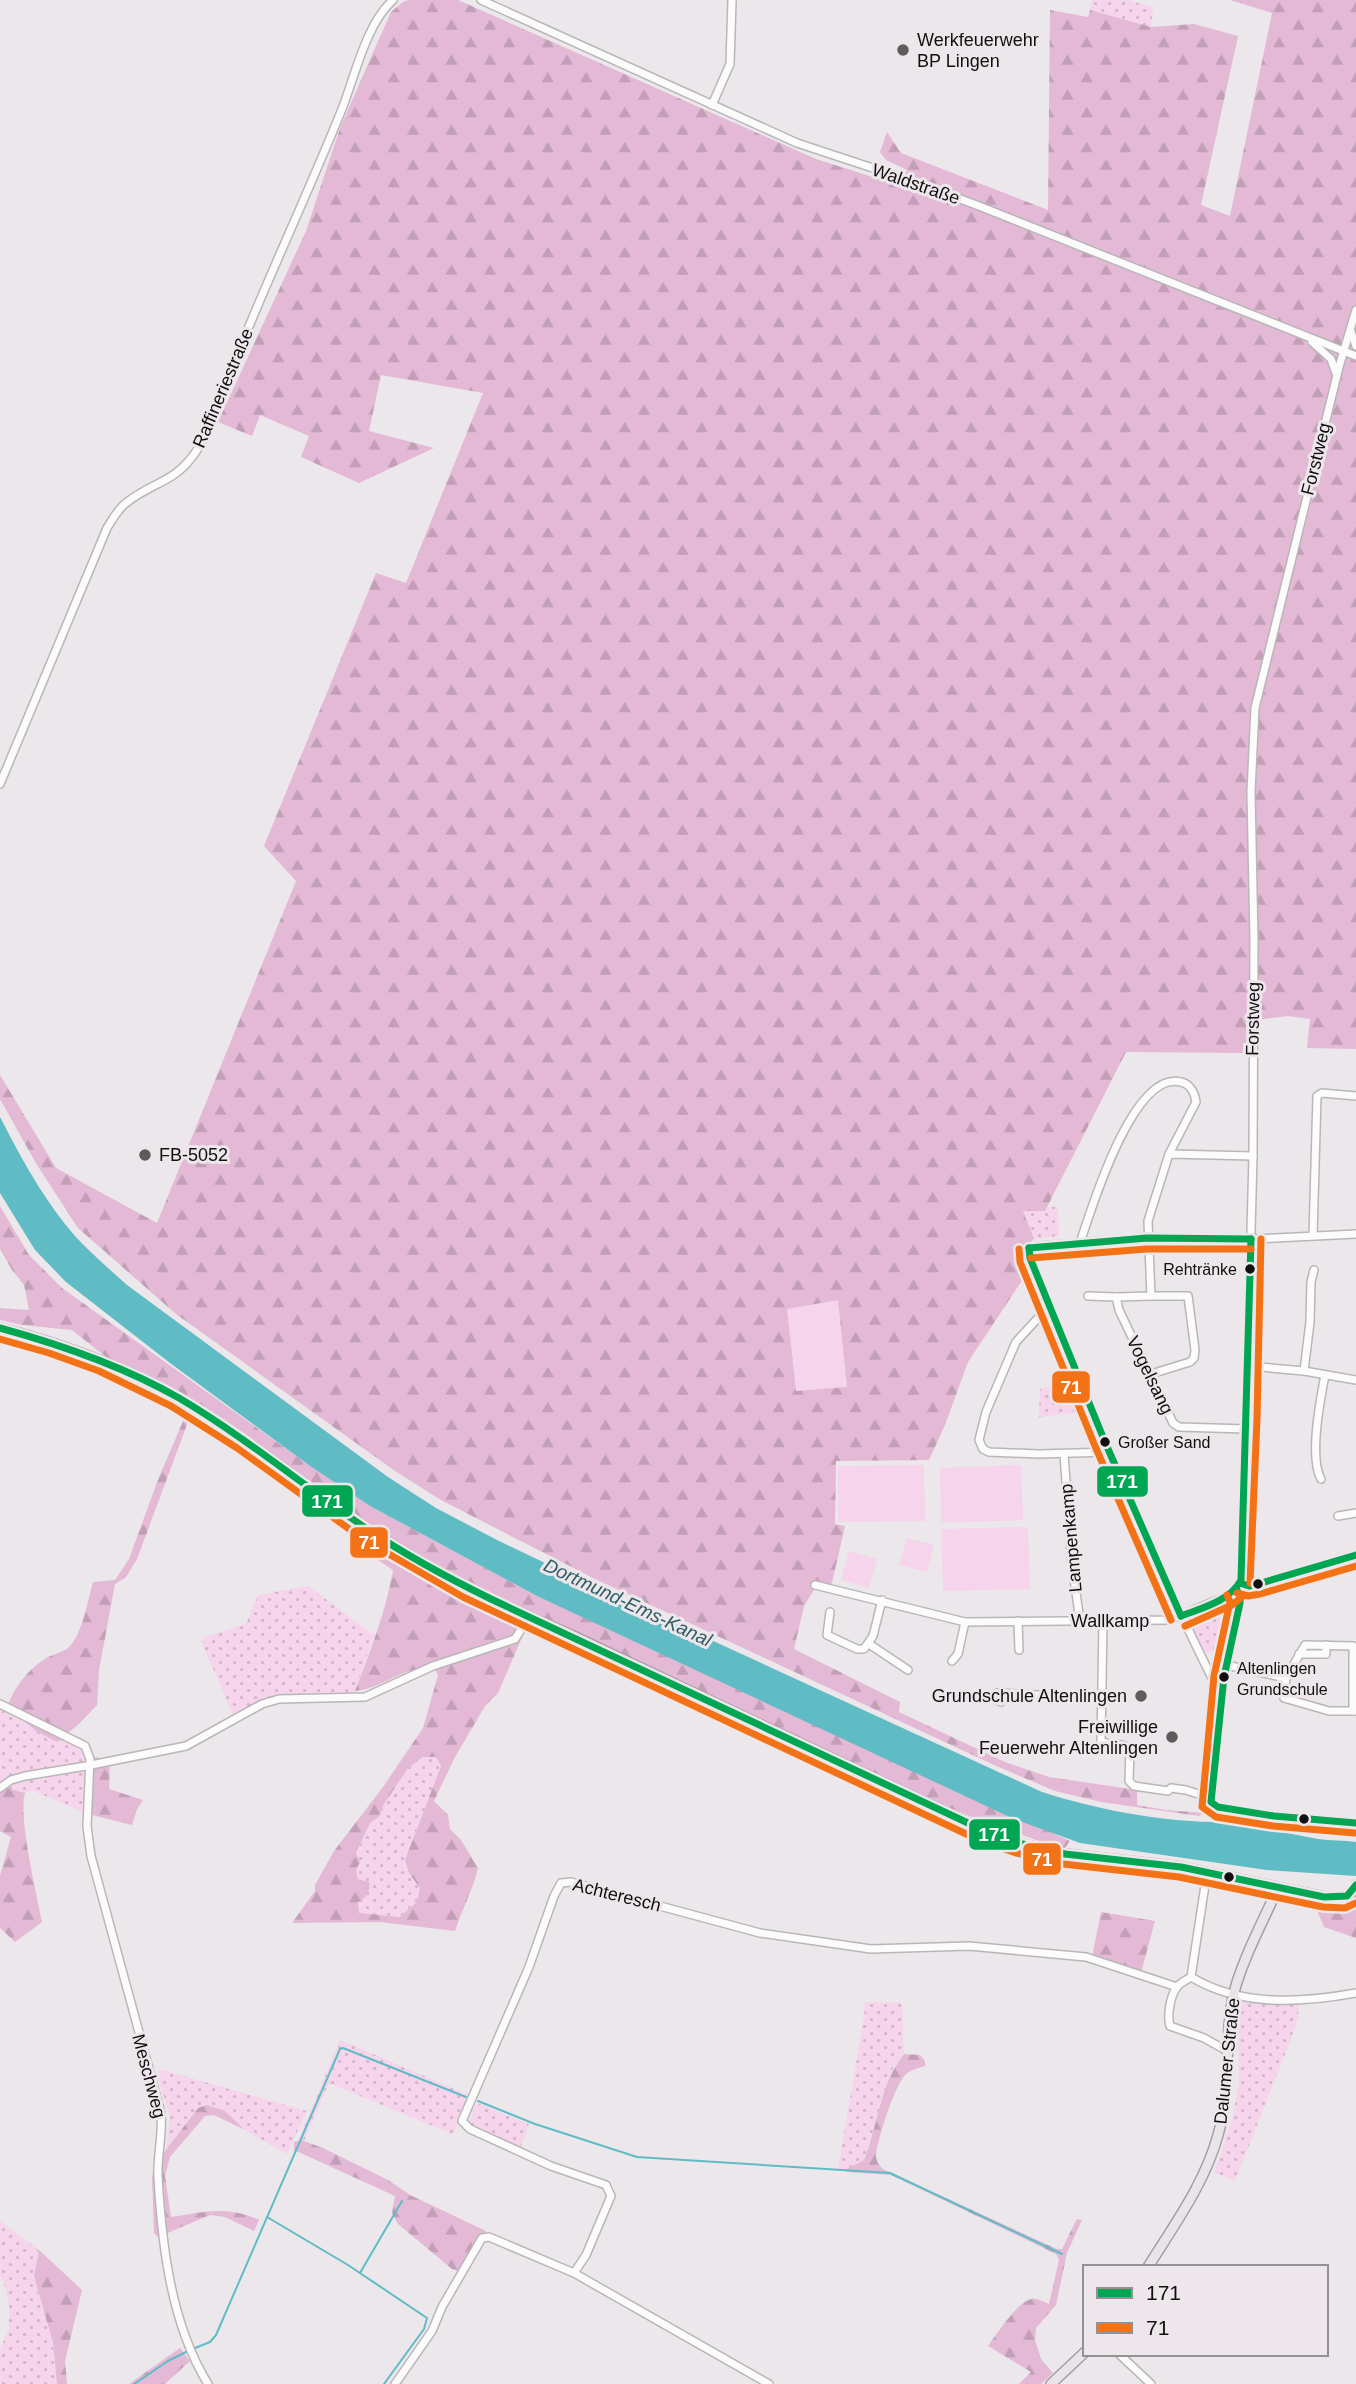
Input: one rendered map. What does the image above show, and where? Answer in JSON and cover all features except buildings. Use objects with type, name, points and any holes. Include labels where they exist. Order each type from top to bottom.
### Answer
[{"type":"main road","points":[[0,1328],[67,1347],[109,1363],[153,1385],[208,1417],[433,1569],[529,1617],[1002,1837],[1065,1854],[1168,1865],[1339,1899],[1349,1896],[1356,1885]]},
{"type":"main road","name":"Dalumer Straße","points":[[1149,2265],[1188,2202],[1213,2151],[1227,2089],[1233,1995],[1278,1888]]},
{"type":"main road","points":[[1051,2384],[1083,2354]]},
{"type":"street","name":"Raffineriestraße","points":[[0,784],[107,528],[123,505],[181,470],[190,461],[209,429],[370,34],[381,13],[393,0]]},
{"type":"street","name":"Waldstraße","points":[[481,0],[797,143],[954,196],[1356,356]]},
{"type":"street","points":[[712,105],[730,64],[732,0]]},
{"type":"street","name":"Forstweg","points":[[1210,1798],[1226,1665],[1240,1603],[1238,1586],[1247,1429],[1253,1156],[1254,940],[1251,792],[1255,708],[1336,377],[1356,310]]},
{"type":"street","points":[[1350,328],[1356,346]]},
{"type":"street","points":[[1301,334],[1327,354],[1335,366],[1336,377]]},
{"type":"street","points":[[1080,1243],[1111,1156],[1133,1115],[1156,1088],[1169,1082],[1180,1081],[1188,1086],[1195,1093],[1196,1102],[1169,1154],[1148,1221],[1151,1296]]},
{"type":"street","points":[[1313,1236],[1317,1096],[1322,1093],[1356,1096]]},
{"type":"street","points":[[1169,1154],[1253,1156]]},
{"type":"street","points":[[1222,1693],[1181,1616],[1051,1310],[1030,1258],[1029,1248],[1147,1238],[1251,1239],[1356,1234]]},
{"type":"street","points":[[1304,1371],[1314,1270]]},
{"type":"street","points":[[1088,1296],[1188,1296],[1194,1358],[1190,1362],[1151,1374]]},
{"type":"street","name":"Vogelsang","points":[[1115,1297],[1173,1423],[1179,1427],[1247,1429]]},
{"type":"street","points":[[1051,1310],[1038,1318],[1016,1342],[986,1412],[979,1440],[983,1449],[989,1452],[1110,1452]]},
{"type":"street","points":[[1249,1366],[1304,1371],[1356,1380]]},
{"type":"street","points":[[1321,1479],[1316,1469],[1318,1413],[1325,1375]]},
{"type":"street","name":"Lampenkamp","points":[[1065,1454],[1072,1565],[1080,1621]]},
{"type":"street","points":[[1338,1516],[1356,1513]]},
{"type":"street","points":[[1238,1586],[1258,1584],[1356,1555]]},
{"type":"street","name":"Wallkamp","points":[[815,1585],[965,1622],[1169,1620],[1227,1596],[1238,1586]]},
{"type":"street","points":[[830,1612],[827,1634],[856,1649],[864,1649],[869,1644],[883,1600]]},
{"type":"street","points":[[0,1787],[25,1776],[186,1746],[262,1704],[279,1699],[365,1697],[433,1666],[515,1639],[529,1617]]},
{"type":"street","points":[[1018,1621],[1019,1650]]},
{"type":"street","points":[[953,1661],[958,1654],[965,1622]]},
{"type":"street","points":[[1103,1622],[1101,1741],[1105,1744],[1124,1745],[1130,1749],[1131,1784],[1168,1791],[1171,1788],[1186,1790],[1210,1798],[1218,1807],[1274,1816],[1356,1823]]},
{"type":"street","points":[[869,1644],[908,1670]]},
{"type":"street","points":[[1305,1645],[1353,1646],[1355,1711],[1329,1711],[1284,1698],[1286,1678],[1305,1645]]},
{"type":"street","points":[[1226,1665],[1286,1678]]},
{"type":"street","points":[[1005,1693],[1102,1699]]},
{"type":"street","points":[[0,1704],[51,1730],[80,1741],[88,1752],[90,1765]]},
{"type":"street","name":"Meschweg","points":[[90,1765],[87,1826],[91,1856],[161,2113],[158,2178],[172,2296],[208,2384]]},
{"type":"street","points":[[1207,1872],[1191,1977],[1177,1987],[1169,2011],[1170,2026],[1204,2038],[1229,2052]]},
{"type":"street","name":"Achteresch","points":[[574,2273],[586,2255],[611,2196],[606,2185],[551,2166],[470,2129],[462,2121],[529,1967],[561,1883],[571,1882],[760,1933],[871,1949],[969,1946],[1086,1957],[1177,1987]]},
{"type":"street","points":[[1191,1977],[1233,1995],[1253,2000],[1293,2000],[1356,1993]]},
{"type":"street","points":[[395,2384],[432,2331],[442,2307],[482,2238],[489,2238],[574,2273],[769,2384]]},
{"type":"street","points":[[1121,2356],[1151,2384]]},
{"type":"shaded area","points":[[1092,0],[1128,0],[1153,7],[1151,27],[1090,10]]},
{"type":"shaded area","points":[[1047,1207],[1058,1207],[1059,1236],[1034,1239],[1022,1211],[1045,1211]]},
{"type":"shaded area","points":[[838,1300],[847,1387],[796,1391],[787,1309]]},
{"type":"shaded area","points":[[1075,1379],[1089,1411],[1039,1417],[1040,1389]]},
{"type":"shaded area","points":[[924,1465],[925,1521],[838,1522],[838,1466]]},
{"type":"shaded area","points":[[1021,1465],[1023,1520],[941,1523],[940,1468]]},
{"type":"shaded area","points":[[1028,1527],[1030,1589],[943,1591],[941,1529]]},
{"type":"shaded area","points":[[907,1538],[934,1545],[927,1572],[899,1565]]},
{"type":"shaded area","points":[[849,1551],[877,1559],[869,1588],[841,1580]]},
{"type":"shaded area","points":[[308,1586],[374,1635],[355,1691],[266,1700],[233,1715],[201,1641],[205,1637],[246,1624],[258,1595]]},
{"type":"shaded area","points":[[1226,1603],[1232,1611],[1222,1653],[1203,1652],[1186,1621]]},
{"type":"shaded area","points":[[0,1707],[7,1707],[36,1731],[57,1742],[63,1738],[83,1748],[87,1758],[88,1814],[31,1790],[25,1793],[0,1786]]},
{"type":"shaded area","points":[[423,1757],[436,1757],[441,1766],[411,1845],[410,1873],[420,1888],[417,1902],[400,1917],[359,1913],[356,1870],[360,1862],[356,1853],[370,1823],[379,1817],[384,1804],[408,1768]]},
{"type":"shaded area","points":[[1238,2001],[1299,2003],[1291,2039],[1235,2181],[1214,2173],[1233,2116],[1239,2082]]},
{"type":"shaded area","points":[[865,2002],[902,2003],[904,2053],[893,2068],[864,2160],[845,2170],[848,2172],[838,2169]]},
{"type":"shaded area","points":[[340,2040],[469,2095],[454,2132],[452,2134],[331,2084],[328,2085],[304,2141],[298,2141]]},
{"type":"shaded area","points":[[158,2070],[307,2111],[287,2154],[245,2130],[225,2111],[198,2108],[166,2149],[170,2116],[156,2072]]},
{"type":"shaded area","points":[[477,2103],[529,2124],[521,2146],[516,2147],[473,2127],[469,2121]]},
{"type":"shaded area","points":[[0,2221],[39,2250],[34,2276],[53,2343],[57,2384],[0,2384],[0,2349],[9,2329],[9,2305],[0,2276]]},
{"type":"green space","points":[[408,0],[458,0],[816,159],[901,186],[907,170],[886,160],[880,152],[887,132],[901,153],[1048,210],[1050,10],[1088,17],[1090,10],[1151,27],[1194,24],[1238,36],[1201,205],[1230,216],[1272,13],[1230,0],[1356,0],[1356,1049],[1307,1048],[1310,1019],[1288,1016],[1246,1021],[1247,1053],[1126,1052],[1045,1211],[1023,1211],[1034,1239],[1027,1250],[1032,1272],[1021,1282],[968,1362],[929,1460],[836,1461],[835,1524],[845,1526],[831,1587],[817,1585],[804,1606],[794,1649],[900,1702],[899,1712],[1005,1762],[1049,1777],[1137,1790],[1137,1805],[1204,1813],[1199,1816],[1101,1802],[1055,1791],[593,1578],[441,1500],[395,1471],[176,1314],[78,1228],[37,1165],[0,1099],[0,1075],[56,1168],[157,1223],[296,881],[264,846],[376,573],[406,583],[483,393],[381,375],[369,431],[434,448],[359,483],[301,457],[309,436],[260,415],[252,436],[218,422],[306,231],[340,128],[391,12]]},
{"type":"green space","points":[[0,1206],[29,1255],[62,1288],[370,1506],[537,1596],[1070,1841],[1064,1849],[1058,1848],[948,1808],[533,1612],[498,1693],[485,1706],[455,1757],[434,1801],[448,1815],[450,1829],[461,1840],[478,1868],[455,1931],[380,1922],[292,1923],[315,1891],[315,1885],[334,1851],[383,1787],[423,1728],[438,1675],[434,1668],[414,1670],[355,1691],[382,1616],[393,1570],[372,1556],[331,1516],[334,1501],[229,1427],[110,1360],[72,1330],[0,1320],[0,1308],[29,1310],[24,1285],[0,1249]],"holes":[[[423,1757],[436,1757],[441,1766],[405,1860],[409,1873],[420,1888],[417,1902],[400,1917],[359,1913],[358,1902],[367,1894],[369,1882],[358,1879],[356,1870],[360,1862],[356,1853],[370,1823],[379,1817],[384,1804],[408,1768]]]},
{"type":"green space","points":[[184,1419],[188,1422],[137,1559],[126,1577],[115,1584],[99,1670],[97,1705],[57,1742],[36,1731],[7,1707],[18,1685],[28,1673],[73,1642],[84,1617],[93,1582],[115,1580],[129,1559]]},
{"type":"green space","points":[[93,1757],[110,1759],[109,1789],[143,1800],[132,1825],[88,1814]]},
{"type":"green space","points":[[0,1786],[25,1793],[26,1837],[42,1922],[15,1942],[0,1928],[0,1876],[11,1837],[0,1831]]},
{"type":"green space","points":[[1356,1900],[1356,1938],[1324,1927],[1314,1903],[1341,1905]]},
{"type":"green space","points":[[1101,1912],[1155,1921],[1141,1973],[1092,1957]]},
{"type":"green space","points":[[904,2054],[920,2055],[925,2066],[905,2075],[892,2101],[876,2155],[883,2169],[1057,2249],[1062,2249],[1077,2219],[1082,2220],[1067,2253],[1056,2305],[1036,2328],[1035,2340],[1041,2359],[1053,2373],[1041,2384],[1019,2384],[1031,2372],[988,2346],[1021,2305],[1032,2299],[1049,2304],[1059,2260],[1056,2254],[891,2175],[845,2170],[864,2160],[884,2091]]},
{"type":"green space","points":[[207,2105],[225,2111],[245,2130],[214,2115],[205,2116],[170,2157],[165,2176],[171,2217],[226,2211],[259,2220],[254,2231],[225,2217],[210,2215],[158,2237],[154,2233],[152,2178],[155,2164],[198,2108]]},
{"type":"green space","points":[[301,2140],[323,2148],[388,2180],[410,2195],[486,2231],[459,2271],[452,2269],[398,2224],[392,2213],[395,2196],[294,2150],[294,2142]]},
{"type":"green space","points":[[39,2250],[82,2290],[65,2361],[67,2384],[57,2384],[53,2343],[34,2276]]},
{"type":"green space","points":[[180,2348],[190,2361],[165,2384],[129,2384]]},
{"type":"water","name":"Dortmund-Ems-Kanal","points":[[0,1117],[30,1172],[65,1224],[127,1285],[388,1477],[436,1508],[589,1584],[1042,1792],[1083,1804],[1148,1817],[1225,1822],[1318,1839],[1356,1842],[1356,1876],[1267,1870],[1080,1843],[1014,1819],[537,1596],[370,1506],[310,1466],[170,1363],[66,1282],[35,1250],[0,1193]]},
{"type":"waterway","points":[[195,2348],[210,2342],[216,2335],[340,2049],[466,2097]]},
{"type":"waterway","points":[[478,2101],[535,2124],[637,2157],[890,2173],[1062,2254]]},
{"type":"waterway","points":[[360,2273],[402,2201]]},
{"type":"waterway","points":[[267,2217],[348,2265],[427,2318],[424,2329],[384,2384]]},
{"type":"waterway","points":[[134,2384],[188,2351]]},
{"type":"transit line","name":"171","points":[[1029,1248],[1147,1238],[1251,1239]]},
{"type":"transit line","name":"171","points":[[1181,1616],[1223,1599],[1241,1580],[1251,1239]]},
{"type":"transit line","name":"71","points":[[1250,1583],[1261,1239]]},
{"type":"transit line","name":"171","points":[[1029,1248],[1030,1258],[1105,1442],[1181,1616]]},
{"type":"transit line","name":"71","points":[[1019,1249],[1020,1262],[1095,1446],[1171,1620]]},
{"type":"transit line","name":"71","points":[[1031,1258],[1147,1249],[1251,1249]]},
{"type":"transit line","name":"171","points":[[0,1328],[92,1357],[158,1387],[227,1429],[367,1529],[445,1575],[985,1831],[1018,1843],[1065,1854],[1181,1867],[1324,1897],[1347,1896],[1356,1885]]},
{"type":"transit line","name":"71","points":[[0,1339],[99,1371],[171,1406],[237,1448],[363,1539],[463,1597],[981,1841],[1016,1853],[1063,1864],[1179,1877],[1323,1907],[1345,1908],[1356,1903]]},
{"type":"transit line","name":"171","points":[[1240,1583],[1249,1586],[1258,1584],[1356,1555]]},
{"type":"transit line","name":"71","points":[[1237,1593],[1248,1596],[1260,1594],[1356,1566]]},
{"type":"transit line","name":"171","points":[[1236,1589],[1240,1595],[1240,1603],[1224,1677],[1211,1802],[1218,1807],[1274,1816],[1356,1823]]},
{"type":"transit line","name":"71","points":[[1227,1595],[1230,1602],[1214,1676],[1202,1807],[1216,1817],[1273,1826],[1355,1833]]},
{"type":"transit line","name":"71","points":[[1185,1626],[1232,1605],[1242,1597]]},
{"type":"place","name":"Werkfeuerwehr BP Lingen","points":[[903,50]]},
{"type":"place","name":"FB-5052","points":[[145,1155]]},
{"type":"place","name":"Rehtränke","points":[[1250,1269]]},
{"type":"place","name":"Großer Sand","points":[[1105,1442]]},
{"type":"place","name":"Altenlingen Grundschule","points":[[1224,1677]]},
{"type":"place","name":"Grundschule Altenlingen","points":[[1141,1696]]},
{"type":"place","name":"Freiwillige Feuerwehr Altenlingen","points":[[1172,1737]]}]
